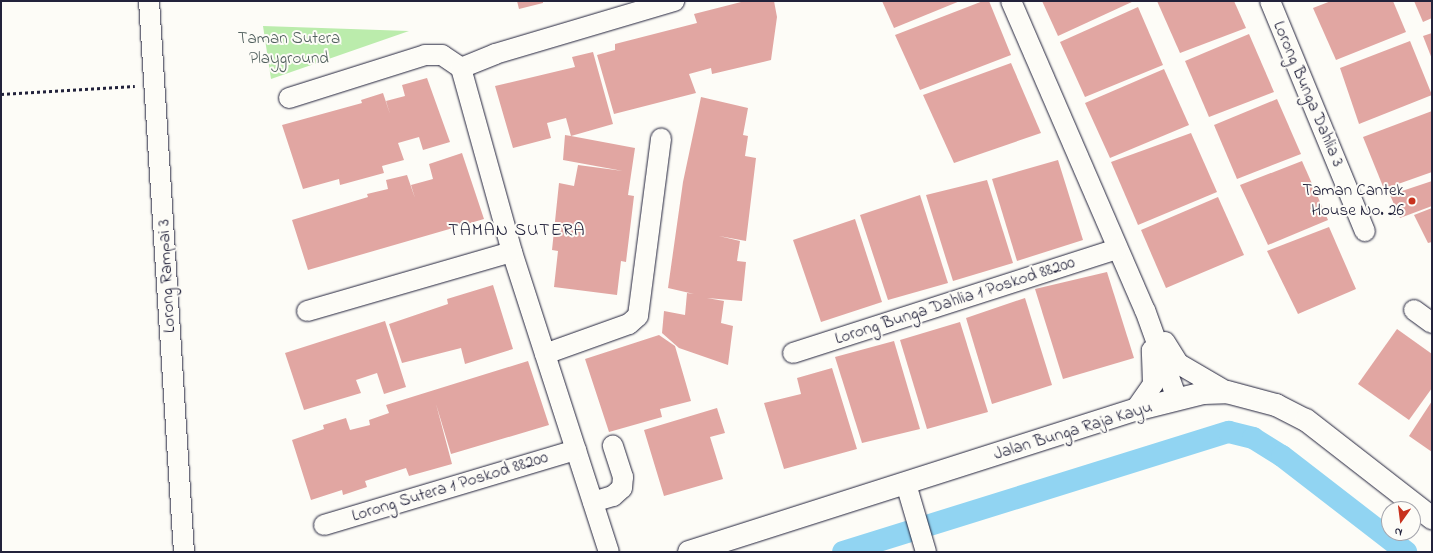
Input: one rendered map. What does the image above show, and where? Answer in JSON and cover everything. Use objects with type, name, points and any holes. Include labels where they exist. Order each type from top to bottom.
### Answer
[{"type":"street","name":"Lorong Rampai 3","points":[[149,1],[156,85],[184,552]]},
{"type":"street","points":[[461,68],[495,54],[674,1]]},
{"type":"street","points":[[1011,1],[1117,249],[1146,310],[1179,364],[1227,392]]},
{"type":"street","name":"Lorong Bunga Dahlia 3","points":[[1270,1],[1365,230]]},
{"type":"street","points":[[289,98],[426,54],[442,55],[461,68],[512,252],[609,552]]},
{"type":"street","points":[[545,354],[629,324],[638,316],[661,138]]},
{"type":"street","name":"Lorong Bunga Dahlia 1 Poskod 88200","points":[[793,354],[1117,249]]},
{"type":"street","points":[[307,311],[512,252]]},
{"type":"street","points":[[1146,310],[1177,399]]},
{"type":"street","points":[[1135,410],[1153,384],[1154,361],[1146,310]]},
{"type":"street","points":[[1414,310],[1432,323]]},
{"type":"street","name":"Jalan Bunga Raja Kayu","points":[[689,552],[1135,410],[1203,393],[1227,392],[1276,405],[1306,420],[1432,518]]},
{"type":"street","points":[[593,502],[613,496],[622,488],[623,477],[613,446]]},
{"type":"street","name":"Lorong Sutera 1 Poskod 88200","points":[[324,525],[576,450]]},
{"type":"street","points":[[906,484],[925,547]]},
{"type":"path","points":[[1,94],[156,85]]},
{"type":"green space","name":"Taman Sutera Playground","points":[[263,26],[409,31],[271,79]]},
{"type":"building","points":[[517,1],[543,1],[543,3],[519,9]]},
{"type":"building","points":[[745,1],[774,1],[777,17],[771,60],[712,74],[711,68],[689,74],[696,93],[614,114],[597,55],[615,50],[615,44],[697,23],[694,14]]},
{"type":"building","points":[[882,1],[960,1],[894,28]]},
{"type":"building","points":[[983,1],[989,1],[1011,55],[920,90],[895,35]]},
{"type":"building","points":[[1042,1],[1134,1],[1058,36]]},
{"type":"building","points":[[1157,1],[1234,1],[1246,28],[1180,53]]},
{"type":"building","points":[[1331,1],[1393,1],[1406,32],[1336,60],[1313,8]]},
{"type":"building","points":[[1414,1],[1432,1],[1432,18],[1423,22]]},
{"type":"building","points":[[1138,7],[1163,65],[1085,97],[1060,42]]},
{"type":"building","points":[[1432,33],[1432,59],[1423,36]]},
{"type":"building","points":[[1249,34],[1274,92],[1209,117],[1185,61]]},
{"type":"building","points":[[1410,41],[1432,95],[1359,124],[1340,68]]},
{"type":"building","points":[[593,52],[613,124],[571,136],[566,118],[547,123],[551,138],[513,148],[495,86],[575,67],[572,57]]},
{"type":"building","points":[[1011,63],[1041,133],[954,163],[923,95]]},
{"type":"building","points":[[1164,69],[1189,125],[1110,158],[1085,103]]},
{"type":"building","points":[[427,78],[450,142],[423,150],[419,137],[398,143],[404,160],[382,166],[384,173],[340,185],[339,179],[303,189],[282,125],[362,103],[361,100],[383,93],[390,114],[386,101],[405,96],[402,85]]},
{"type":"building","points":[[701,97],[748,108],[743,135],[748,136],[745,156],[756,158],[746,241],[719,236],[740,241],[737,261],[746,262],[742,301],[707,298],[724,301],[721,323],[733,326],[728,365],[679,348],[662,333],[664,311],[685,315],[687,293],[694,294],[668,288],[683,182]]},
{"type":"building","points":[[1277,99],[1301,154],[1237,179],[1214,125]]},
{"type":"building","points":[[1432,111],[1432,172],[1384,189],[1363,137]]},
{"type":"building","points":[[1191,133],[1217,192],[1138,225],[1111,162]]},
{"type":"building","points":[[565,135],[635,148],[628,195],[634,196],[626,262],[621,261],[617,295],[554,287],[558,251],[552,250],[559,183],[574,186],[578,165],[623,171],[563,160]]},
{"type":"building","points":[[462,153],[484,219],[308,270],[292,220],[368,197],[367,194],[388,189],[386,180],[407,175],[415,198],[411,185],[433,179],[429,164]]},
{"type":"building","points":[[1058,160],[1083,240],[1017,261],[992,179]]},
{"type":"building","points":[[1302,161],[1328,220],[1268,245],[1240,185]]},
{"type":"building","points":[[987,180],[1013,263],[953,281],[926,195]]},
{"type":"building","name":"Taman Cantek House No. 26","points":[[1432,181],[1432,206],[1400,218],[1390,195]]},
{"type":"building","points":[[920,195],[948,283],[888,300],[860,215]]},
{"type":"building","points":[[1218,197],[1244,255],[1166,288],[1141,230]]},
{"type":"building","points":[[1432,208],[1432,242],[1428,243],[1414,215]]},
{"type":"building","points":[[855,219],[882,302],[821,322],[793,240]]},
{"type":"building","points":[[1329,227],[1356,289],[1298,314],[1267,251]]},
{"type":"building","points":[[1107,272],[1134,358],[1063,379],[1035,289]]},
{"type":"building","points":[[493,285],[513,349],[465,364],[461,348],[402,363],[389,324],[448,304],[447,299]]},
{"type":"building","points":[[1025,298],[1052,385],[992,404],[966,318]]},
{"type":"building","points":[[385,321],[406,387],[384,394],[377,373],[356,380],[361,393],[304,410],[285,353]]},
{"type":"building","points":[[960,322],[988,412],[927,429],[900,340]]},
{"type":"building","points":[[1397,329],[1432,354],[1432,388],[1409,420],[1358,384]]},
{"type":"building","points":[[659,335],[675,346],[691,401],[660,409],[662,417],[609,432],[585,359]]},
{"type":"building","points":[[894,341],[920,429],[862,443],[835,357]]},
{"type":"building","points":[[528,361],[549,425],[451,454],[436,404],[452,464],[409,476],[406,468],[365,481],[367,487],[343,495],[342,490],[311,500],[292,440],[324,429],[323,425],[346,418],[350,430],[370,425],[369,420],[389,413],[386,405]]},
{"type":"building","points":[[832,368],[857,449],[784,469],[764,403],[801,394],[797,378]]},
{"type":"building","points":[[1432,401],[1432,452],[1409,436]]},
{"type":"building","points":[[717,408],[725,433],[710,437],[723,479],[664,496],[644,430]]},
{"type":"waterway","points":[[843,552],[1229,432],[1253,438],[1282,456],[1406,552]]},
{"type":"place","name":"Taman Cantek House No. 26","points":[[1412,201]]},
{"type":"district","name":"TAMAN SUTERA","points":[[517,231]]}]
